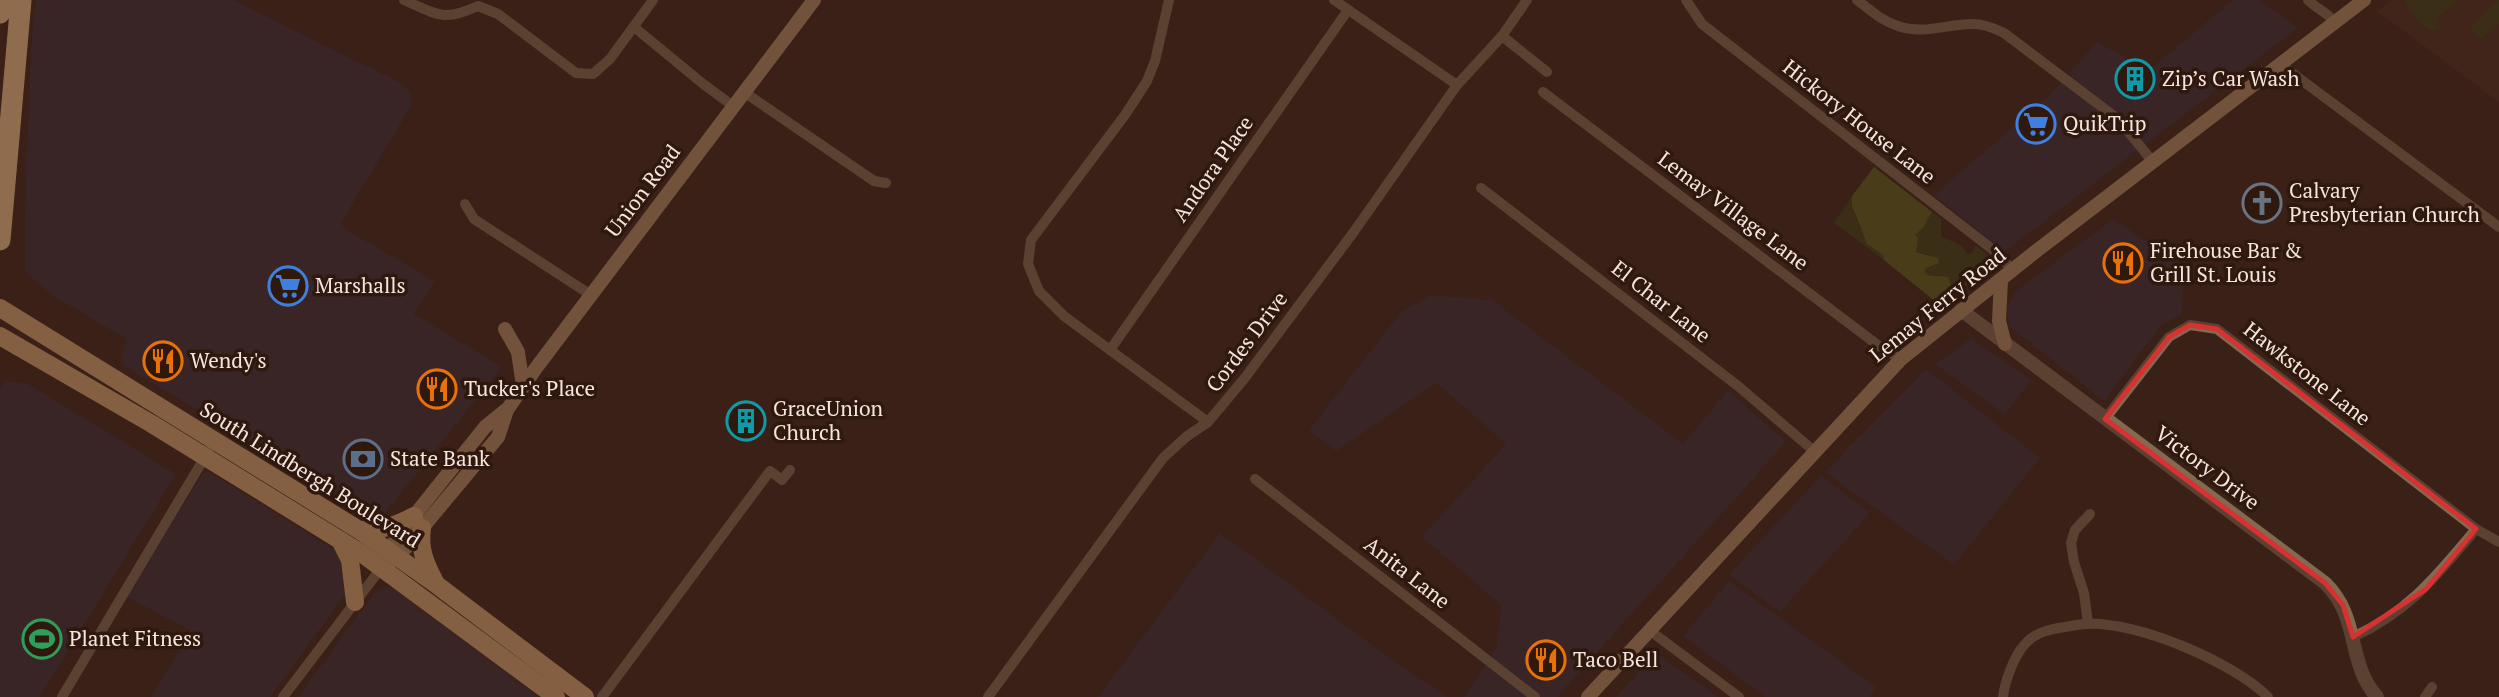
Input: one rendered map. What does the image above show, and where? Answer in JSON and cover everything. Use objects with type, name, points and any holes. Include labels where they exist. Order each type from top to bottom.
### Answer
[{"type":"highway","points":[[0,13],[3,0]]},
{"type":"highway","points":[[0,240],[21,0]]},
{"type":"main road","name":"Union Road","points":[[382,567],[418,522],[485,427],[507,410],[814,0]]},
{"type":"main road","name":"Lemay Ferry Road","points":[[1588,697],[1901,359],[2362,1]]},
{"type":"main road","points":[[2001,280],[1999,321],[2005,344]]},
{"type":"main road","name":"South Lindbergh Boulevard","points":[[0,308],[394,553],[585,697]]},
{"type":"main road","points":[[505,329],[518,352],[523,386]]},
{"type":"main road","name":"South Lindbergh Boulevard","points":[[0,336],[206,457],[382,567],[556,697]]},
{"type":"main road","points":[[359,530],[383,529],[418,522],[422,554],[437,585]]},
{"type":"main road","points":[[340,540],[350,559],[355,602]]},
{"type":"street","points":[[404,0],[439,16],[456,16],[480,3],[576,73],[593,74],[610,59],[653,0]]},
{"type":"street","points":[[1169,0],[1155,61],[1147,80],[1125,115],[1031,240],[1028,264],[1039,291],[1063,316],[1208,422]]},
{"type":"street","points":[[1334,0],[1457,85]]},
{"type":"street","name":"Cordes Drive","points":[[988,697],[1163,458],[1208,422],[1244,379],[1345,244],[1457,85],[1502,36],[1527,0]]},
{"type":"street","name":"Hickory House Lane","points":[[1686,0],[1702,24],[1992,249],[2014,270]]},
{"type":"street","points":[[1857,0],[1886,22],[1900,27],[1923,30],[1973,24],[2004,33],[2118,119],[2153,162]]},
{"type":"street","points":[[2308,0],[2314,6],[2323,5],[2335,22]]},
{"type":"street","name":"Andora Place","points":[[1110,349],[1348,10]]},
{"type":"street","points":[[634,27],[733,106]]},
{"type":"street","points":[[1502,36],[1547,72]]},
{"type":"street","points":[[2280,64],[2499,227]]},
{"type":"street","points":[[744,92],[874,181],[886,183]]},
{"type":"street","name":"Lemay Village Lane","points":[[1543,92],[1883,349],[1901,359]]},
{"type":"street","name":"El Char Lane","points":[[1481,188],[1728,378],[1814,451]]},
{"type":"street","points":[[465,204],[474,219],[591,295]]},
{"type":"street","name":"Victory Drive","points":[[1961,310],[2325,583],[2343,605],[2361,674],[2377,697]]},
{"type":"street","name":"Hawkstone Lane","points":[[2105,419],[2169,337],[2190,325],[2217,329],[2476,529],[2499,542]]},
{"type":"street","points":[[62,697],[215,440]]},
{"type":"street","points":[[602,697],[770,471],[782,480],[790,470]]},
{"type":"street","name":"Anita Lane","points":[[1255,480],[1535,697]]},
{"type":"street","points":[[2088,624],[2084,593],[2071,542],[2076,530],[2090,514]]},
{"type":"street","points":[[2353,637],[2389,617],[2426,589],[2476,529]]},
{"type":"street","name":"Union Road","points":[[283,697],[382,567]]},
{"type":"street","points":[[2003,697],[2015,661],[2026,643],[2046,630],[2088,624],[2137,631],[2164,639],[2225,666],[2253,682],[2268,697]]},
{"type":"street","points":[[1649,630],[1739,697]]},
{"type":"highlighted area","points":[[2190,325],[2217,329],[2476,529],[2426,589],[2353,637],[2343,605],[2325,583],[2105,419],[2169,337]]},
{"type":"shaded area","points":[[36,0],[233,0],[401,83],[412,94],[410,108],[341,223],[345,229],[435,281],[414,314],[502,367],[385,513],[374,513],[125,367],[122,357],[126,339],[52,295],[25,272],[26,172]]},
{"type":"shaded area","points":[[2233,0],[2258,0],[2298,28],[2004,252],[1934,195],[2049,96],[2097,42],[2149,70]]},
{"type":"shaded area","points":[[2392,0],[2499,0],[2499,102],[2377,11]]},
{"type":"shaded area","points":[[1874,167],[1932,212],[1923,228],[1915,235],[1918,238],[1916,252],[1938,258],[1939,263],[1926,268],[1925,272],[1928,275],[1948,277],[1953,291],[1947,298],[1936,302],[1867,244],[1852,206],[1852,196]]},
{"type":"shaded area","points":[[2113,219],[2183,266],[2182,315],[2162,324],[2104,401],[2009,326],[2007,307],[2015,292]]},
{"type":"shaded area","points":[[1430,295],[1492,300],[1683,444],[1728,390],[1786,442],[1557,697],[1464,697],[1497,647],[1501,605],[1422,537],[1506,444],[1437,383],[1336,451],[1309,430],[1401,312]]},
{"type":"shaded area","points":[[1971,339],[2031,380],[2005,415],[1935,364]]},
{"type":"shaded area","points":[[1926,369],[2040,458],[1954,565],[1825,472]]},
{"type":"shaded area","points":[[5,381],[28,384],[176,474],[40,697],[0,697],[0,389]]},
{"type":"shaded area","points":[[212,473],[341,554],[348,591],[270,697],[151,697],[191,631],[127,597],[202,474]]},
{"type":"shaded area","points":[[1821,475],[1870,513],[1780,612],[1729,575]]},
{"type":"shaded area","points":[[1220,533],[1409,672],[1447,697],[1098,697]]},
{"type":"shaded area","points":[[1729,581],[1876,688],[1869,697],[1765,697],[1683,636]]},
{"type":"shaded area","points":[[386,586],[396,590],[539,697],[298,697],[377,590]]},
{"type":"shaded area","points":[[1656,653],[1718,697],[1616,697]]},
{"type":"green space","points":[[2405,0],[2457,0],[2436,19],[2441,28],[2433,31],[2416,18]]},
{"type":"green space","points":[[2499,0],[2499,24],[2480,39],[2470,27]]},
{"type":"green space","points":[[1852,196],[1858,225],[1870,245],[1884,255],[1884,260],[1834,223]]},
{"type":"green space","points":[[1932,212],[1941,219],[1941,236],[1959,244],[1967,254],[1972,253],[1976,246],[1989,256],[1986,260],[1993,265],[1949,299],[1950,293],[1938,275],[1928,275],[1925,272],[1926,268],[1938,263],[1931,255],[1916,252],[1915,235],[1923,228]]},
{"type":"place","name":"Zip’s Car Wash","points":[[2135,79]]},
{"type":"place","name":"QuikTrip","points":[[2036,124]]},
{"type":"place","name":"Calvary Presbyterian Church","points":[[2262,203]]},
{"type":"place","name":"Firehouse Bar & Grill St. Louis","points":[[2123,263]]},
{"type":"place","name":"Marshalls","points":[[288,286]]},
{"type":"place","name":"Wendy's","points":[[163,361]]},
{"type":"place","name":"Tucker's Place","points":[[437,389]]},
{"type":"place","name":"GraceUnion Church","points":[[746,421]]},
{"type":"place","name":"State Bank","points":[[363,459]]},
{"type":"place","name":"Planet Fitness","points":[[42,639]]},
{"type":"place","name":"Taco Bell","points":[[1546,660]]}]
